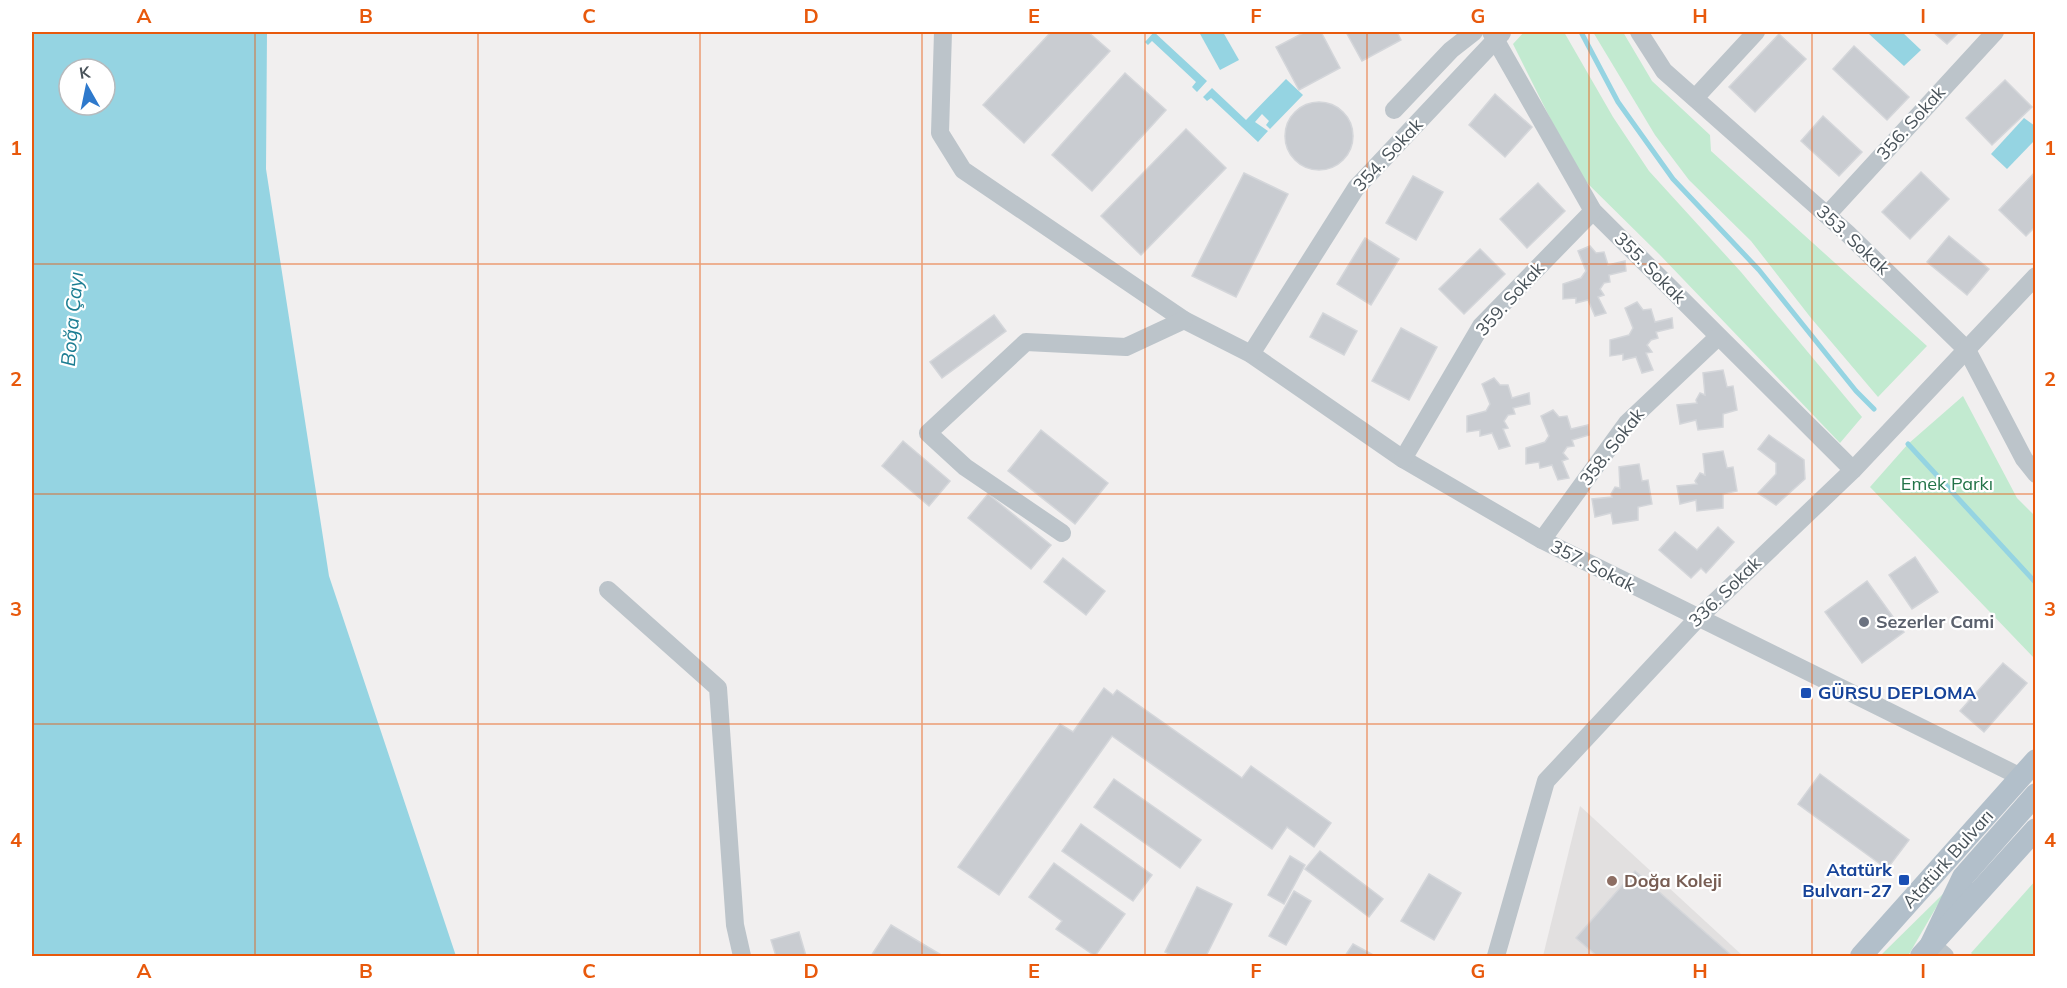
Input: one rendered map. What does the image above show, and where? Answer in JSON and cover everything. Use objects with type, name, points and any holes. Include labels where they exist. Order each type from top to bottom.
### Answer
[{"type":"main road","points":[[1932,952],[1963,877],[2031,777]]},
{"type":"main road","name":"Atatürk Bulvarı","points":[[1861,957],[2031,777]]},
{"type":"main road","points":[[1932,952],[2036,829]]},
{"type":"street","name":"357. Sokak","points":[[942,32],[940,133],[963,170],[1184,320],[1251,354],[1403,459],[1542,540],[1698,618],[2031,777]]},
{"type":"street","points":[[1394,110],[1451,50],[1474,32]]},
{"type":"street","name":"353. Sokak","points":[[1639,32],[1664,71],[1827,215],[1967,350],[2024,459],[2036,474]]},
{"type":"street","points":[[1695,98],[1756,32]]},
{"type":"street","name":"356. Sokak","points":[[1827,215],[1995,32]]},
{"type":"street","name":"355. Sokak","points":[[1497,34],[1593,211],[1853,470]]},
{"type":"street","name":"354. Sokak","points":[[1251,354],[1356,188],[1497,34]]},
{"type":"street","name":"359. Sokak","points":[[1403,459],[1481,326],[1593,211]]},
{"type":"street","name":"336. Sokak","points":[[1496,957],[1546,781],[1698,618],[1853,470],[2036,276]]},
{"type":"street","points":[[1062,532],[965,467],[928,433],[1026,342],[1126,347],[1184,320]]},
{"type":"street","name":"358. Sokak","points":[[1542,540],[1627,423],[1718,337]]},
{"type":"street","points":[[608,590],[718,688],[735,925],[742,957]]},
{"type":"shaded area","name":"Doğa Koleji","points":[[1580,806],[1743,956],[1543,956]]},
{"type":"green space","points":[[1524,32],[1564,32],[1613,117],[1649,171],[1741,272],[1862,417],[1840,443],[1659,254],[1578,174],[1513,44]]},
{"type":"green space","points":[[1593,32],[1623,32],[1652,81],[1710,135],[1711,151],[1927,346],[1878,397],[1811,318],[1751,241],[1689,180],[1655,135]]},
{"type":"green space","name":"Emek Parkı","points":[[1963,396],[2017,498],[2035,516],[2035,659],[1870,487],[1908,444]]},
{"type":"green space","points":[[2035,881],[2035,956],[1974,956],[1971,953]]},
{"type":"green space","points":[[1945,892],[1908,956],[1880,956]]},
{"type":"water","name":"Boğa Çayı","points":[[32,32],[267,32],[266,169],[329,576],[456,956],[32,956]]},
{"type":"water","points":[[1154,32],[1207,81],[1197,92],[1192,87],[1196,82],[1152,41],[1148,45],[1145,42]]},
{"type":"water","points":[[1199,32],[1223,32],[1239,60],[1220,70]]},
{"type":"water","points":[[1871,32],[1902,32],[1921,50],[1904,66],[1869,34]]},
{"type":"water","points":[[1286,79],[1303,95],[1270,129],[1266,125],[1269,121],[1262,114],[1255,122],[1268,131],[1258,142],[1211,98],[1207,101],[1203,97],[1212,88],[1246,120]]},
{"type":"water","points":[[2024,118],[2035,126],[2035,140],[2007,169],[1991,154]]},
{"type":"building","points":[[1051,32],[1088,32],[1110,51],[1024,143],[983,105]]},
{"type":"building","points":[[1305,32],[1321,32],[1340,68],[1299,90],[1276,47]]},
{"type":"building","points":[[1346,32],[1397,32],[1401,40],[1362,61]]},
{"type":"building","points":[[1933,32],[1959,32],[1947,44]]},
{"type":"building","points":[[1779,34],[1806,59],[1755,112],[1729,87]]},
{"type":"building","points":[[1854,46],[1909,97],[1887,120],[1833,69]]},
{"type":"building","points":[[1125,73],[1166,110],[1092,191],[1052,155]]},
{"type":"building","points":[[2005,80],[2032,107],[1992,145],[1966,118]]},
{"type":"building","points":[[1495,94],[1532,127],[1505,157],[1469,125]]},
{"type":"building","points":[[1319,102],[1332,105],[1343,112],[1350,123],[1353,136],[1350,149],[1343,160],[1332,167],[1319,170],[1306,167],[1295,160],[1288,149],[1285,136],[1288,123],[1295,112],[1306,105]]},
{"type":"building","points":[[1823,116],[1862,152],[1839,176],[1801,141]]},
{"type":"building","points":[[1186,129],[1226,168],[1141,255],[1101,216]]},
{"type":"building","points":[[2036,171],[2036,226],[2026,236],[1999,210]]},
{"type":"building","points":[[1921,172],[1949,199],[1910,239],[1882,212]]},
{"type":"building","points":[[1244,173],[1288,194],[1236,297],[1192,276]]},
{"type":"building","points":[[1413,176],[1443,192],[1416,240],[1386,223]]},
{"type":"building","points":[[1538,183],[1565,211],[1527,248],[1500,219]]},
{"type":"building","points":[[1949,236],[1989,269],[1967,295],[1927,262]]},
{"type":"building","points":[[1365,238],[1399,259],[1371,305],[1337,284]]},
{"type":"building","points":[[1590,246],[1596,253],[1604,252],[1608,265],[1625,261],[1626,271],[1609,275],[1610,282],[1604,283],[1600,289],[1604,295],[1598,297],[1606,313],[1595,316],[1588,300],[1576,303],[1576,298],[1563,299],[1563,284],[1581,278],[1586,271],[1578,251]]},
{"type":"building","points":[[1480,249],[1505,274],[1464,314],[1439,289]]},
{"type":"building","points":[[1637,302],[1643,310],[1651,309],[1655,322],[1672,318],[1673,328],[1656,332],[1658,338],[1651,340],[1647,345],[1652,352],[1646,353],[1653,370],[1642,373],[1636,357],[1623,360],[1623,354],[1610,356],[1610,340],[1629,335],[1633,328],[1625,308]]},
{"type":"building","points":[[1323,313],[1357,331],[1344,355],[1310,337]]},
{"type":"building","points":[[994,315],[1006,331],[942,378],[930,362]]},
{"type":"building","points":[[1401,328],[1437,347],[1409,400],[1372,381]]},
{"type":"building","points":[[1723,370],[1727,387],[1733,386],[1737,410],[1723,414],[1723,427],[1698,430],[1696,420],[1680,424],[1677,405],[1697,403],[1696,400],[1700,393],[1705,395],[1703,373]]},
{"type":"building","points":[[1494,378],[1500,385],[1508,385],[1512,398],[1529,393],[1530,404],[1513,408],[1515,414],[1508,415],[1504,421],[1508,428],[1503,429],[1510,446],[1499,449],[1492,433],[1480,436],[1480,430],[1467,432],[1467,416],[1486,411],[1490,404],[1482,384]]},
{"type":"building","points":[[1553,410],[1559,417],[1567,416],[1571,429],[1588,425],[1589,435],[1572,440],[1574,446],[1567,447],[1563,453],[1568,459],[1562,461],[1569,478],[1558,480],[1552,465],[1540,468],[1539,462],[1526,464],[1526,448],[1545,442],[1549,436],[1541,416]]},
{"type":"building","points":[[1041,430],[1108,483],[1075,524],[1008,471]]},
{"type":"building","points":[[1769,435],[1804,460],[1805,479],[1776,505],[1758,493],[1776,474],[1776,463],[1758,449]]},
{"type":"building","points":[[903,441],[950,481],[929,506],[882,466]]},
{"type":"building","points":[[1723,451],[1727,468],[1733,467],[1737,491],[1723,494],[1723,508],[1697,511],[1696,500],[1680,504],[1677,486],[1697,484],[1695,481],[1700,473],[1705,475],[1703,454]]},
{"type":"building","points":[[1639,464],[1642,481],[1648,480],[1652,504],[1638,507],[1638,520],[1613,524],[1611,513],[1595,517],[1592,499],[1612,497],[1611,494],[1615,487],[1620,488],[1619,467]]},
{"type":"building","points":[[988,494],[1051,545],[1031,569],[968,518]]},
{"type":"building","points":[[1718,527],[1734,542],[1706,573],[1701,568],[1691,578],[1659,550],[1675,532],[1697,550]]},
{"type":"building","points":[[1915,557],[1938,592],[1912,609],[1889,575]]},
{"type":"building","points":[[1063,558],[1105,591],[1086,615],[1044,582]]},
{"type":"building","name":"Sezerler Cami","points":[[1867,581],[1904,632],[1862,663],[1825,612]]},
{"type":"building","points":[[2003,663],[2027,683],[1984,732],[1960,711]]},
{"type":"building","points":[[1104,688],[1113,695],[1117,690],[1242,778],[1251,766],[1331,823],[1314,847],[1287,827],[1272,849],[1112,736],[999,895],[958,867],[1060,724],[1073,732]]},
{"type":"building","points":[[1820,774],[1909,840],[1887,869],[1798,804]]},
{"type":"building","points":[[1114,779],[1201,840],[1180,868],[1094,807]]},
{"type":"building","points":[[1081,824],[1152,875],[1133,901],[1062,851]]},
{"type":"building","points":[[1320,851],[1383,899],[1369,917],[1305,869]]},
{"type":"building","points":[[1290,856],[1305,865],[1284,904],[1268,895]]},
{"type":"building","points":[[1054,863],[1125,914],[1095,956],[1056,929],[1062,921],[1029,897]]},
{"type":"building","points":[[1635,871],[1731,955],[1597,956],[1576,938]]},
{"type":"building","points":[[1429,874],[1461,893],[1434,940],[1401,921]]},
{"type":"building","points":[[1197,887],[1232,904],[1206,956],[1173,956],[1165,952]]},
{"type":"building","points":[[1294,891],[1311,901],[1286,945],[1269,936]]},
{"type":"building","points":[[891,925],[943,956],[871,956]]},
{"type":"building","points":[[799,932],[806,956],[776,956],[771,940]]},
{"type":"building","points":[[1353,944],[1375,956],[1345,956]]},
{"type":"waterway","points":[[1581,32],[1618,102],[1673,179],[1759,270],[1856,391],[1874,409]]},
{"type":"waterway","points":[[1908,444],[2036,583]]},
{"type":"place","name":"Sezerler Cami","points":[[1864,622]]},
{"type":"place","name":"GÜRSU DEPLOMA","points":[[1806,693]]},
{"type":"place","name":"Atatürk Bulvarı-27","points":[[1904,880]]},
{"type":"place","name":"Doğa Koleji","points":[[1612,881]]}]
